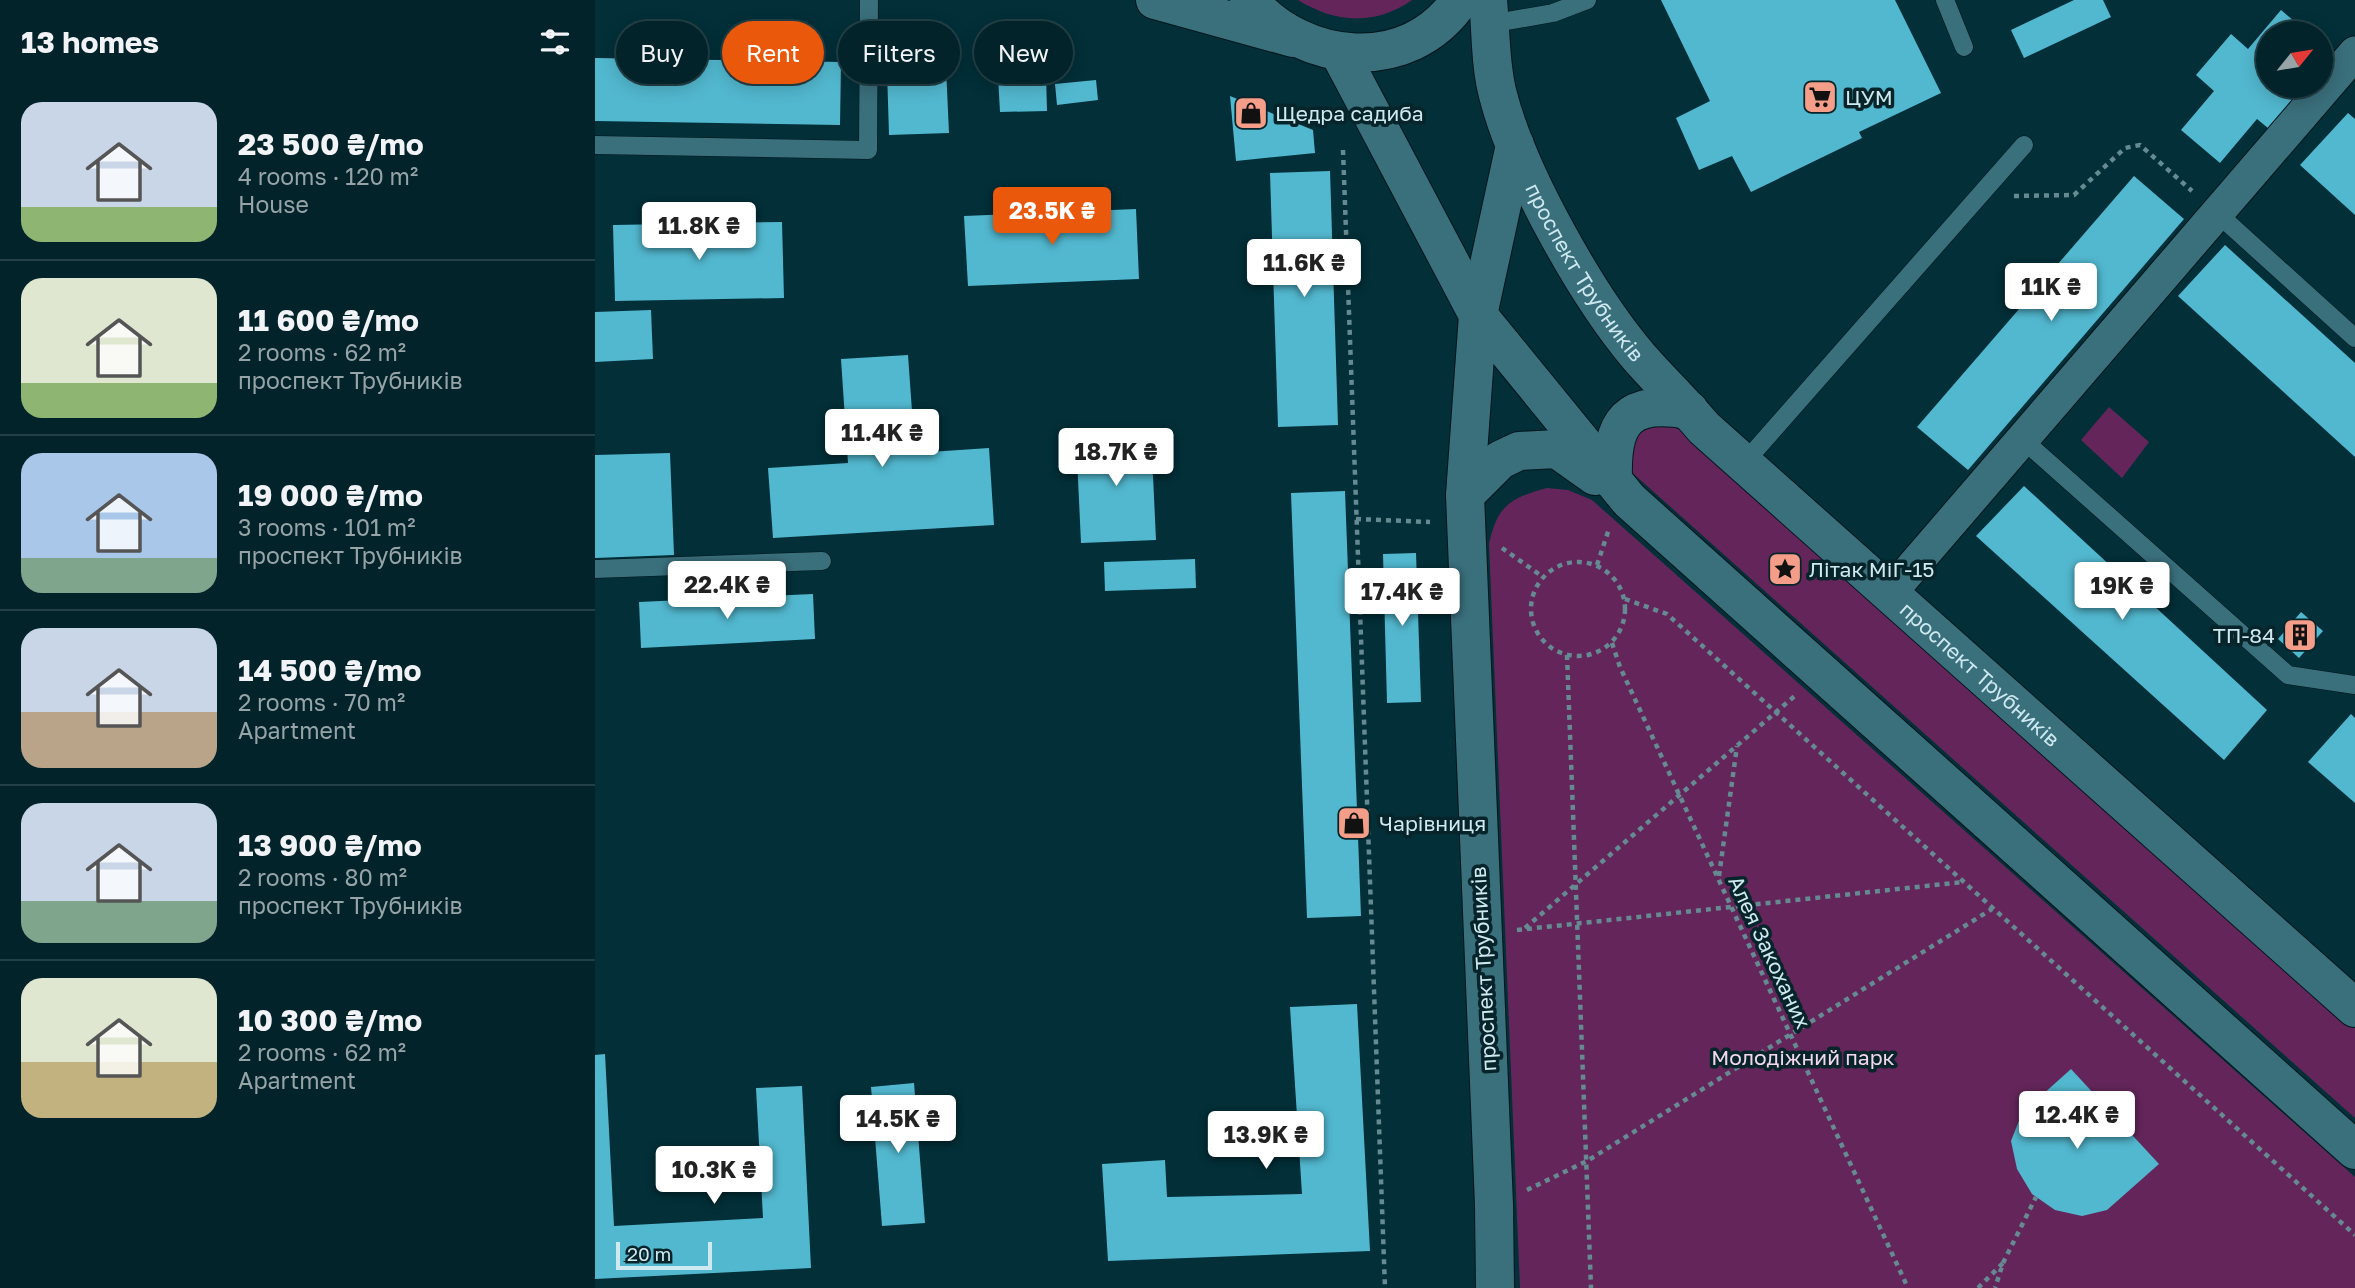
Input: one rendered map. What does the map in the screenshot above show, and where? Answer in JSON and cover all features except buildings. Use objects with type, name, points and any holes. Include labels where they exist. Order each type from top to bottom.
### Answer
[{"type":"main road","points":[[1155,0],[1339,52],[1366,53],[1391,48],[1416,38],[1438,23],[1459,0]]},
{"type":"main road","points":[[1249,0],[1263,17],[1293,38]]},
{"type":"main road","name":"проспект Трубників","points":[[1489,12],[1497,94],[1515,145],[1553,222],[1599,303],[1638,357],[1744,463],[2355,1008]]},
{"type":"main road","points":[[1339,52],[1478,314],[1618,500]]},
{"type":"main road","name":"проспект Трубників","points":[[1495,1288],[1494,1205],[1465,495],[1478,314],[1515,145]]},
{"type":"main road","points":[[1618,500],[1612,447],[1623,422],[1639,411],[1664,405],[1689,410]]},
{"type":"main road","points":[[1465,495],[1500,460],[1519,451],[1557,449],[1821,673],[2355,1150]]},
{"type":"street","points":[[1890,593],[2355,53]]},
{"type":"lane","points":[[595,145],[868,150],[869,0]]},
{"type":"lane","points":[[1489,12],[1553,13],[1587,0]]},
{"type":"lane","points":[[1945,0],[1964,47]]},
{"type":"lane","points":[[1744,463],[2024,145]]},
{"type":"lane","points":[[2217,213],[2355,338]]},
{"type":"lane","points":[[2021,438],[2288,675],[2355,685]]},
{"type":"lane","points":[[595,569],[822,561]]},
{"type":"path","points":[[2008,196],[2074,195],[2125,148],[2140,145],[2217,213]]},
{"type":"path","points":[[1343,150],[1385,1288]]},
{"type":"path","points":[[1597,565],[1618,500]]},
{"type":"path","points":[[1356,519],[1430,522]]},
{"type":"path","points":[[1501,547],[1543,577]]},
{"type":"path","points":[[1568,562],[1597,565],[1619,585],[1625,598],[1621,629],[1612,643],[1599,652],[1583,656],[1567,655],[1552,649],[1540,638],[1530,607],[1534,591],[1543,577],[1568,562]]},
{"type":"path","points":[[1625,598],[1667,614],[2355,1235]]},
{"type":"path","name":"Алея Закоханих","points":[[1612,643],[1620,667],[1908,1288]]},
{"type":"path","points":[[1567,655],[1591,1288]]},
{"type":"path","points":[[1525,929],[1821,673]]},
{"type":"path","points":[[1718,878],[1737,745]]},
{"type":"path","points":[[1481,933],[1963,882]]},
{"type":"path","points":[[1494,1205],[1587,1161],[1992,908]]},
{"type":"path","points":[[1995,1288],[2003,1263],[2036,1197]]},
{"type":"path","points":[[1978,1288],[2003,1263]]},
{"type":"green space","points":[[1298,0],[1412,0],[1384,14],[1355,18],[1326,13]]},
{"type":"green space","points":[[2109,407],[2149,442],[2122,478],[2081,440]]},
{"type":"green space","points":[[1669,421],[2355,1026],[2355,1118],[1628,469],[1626,447],[1648,423]]},
{"type":"green space","name":"Молодіжний парк","points":[[1547,488],[1568,490],[1592,500],[2355,1177],[2355,1288],[1520,1288],[1489,544],[1496,521],[1507,505]]},
{"type":"place","name":"ЦУМ","points":[[1820,97]]},
{"type":"place","name":"Щедра садиба","points":[[1251,113]]},
{"type":"place","name":"Літак МіГ-15","points":[[1785,569]]},
{"type":"place","name":"ТП-84","points":[[2300,635]]},
{"type":"place","name":"Чарівниця","points":[[1354,823]]}]
